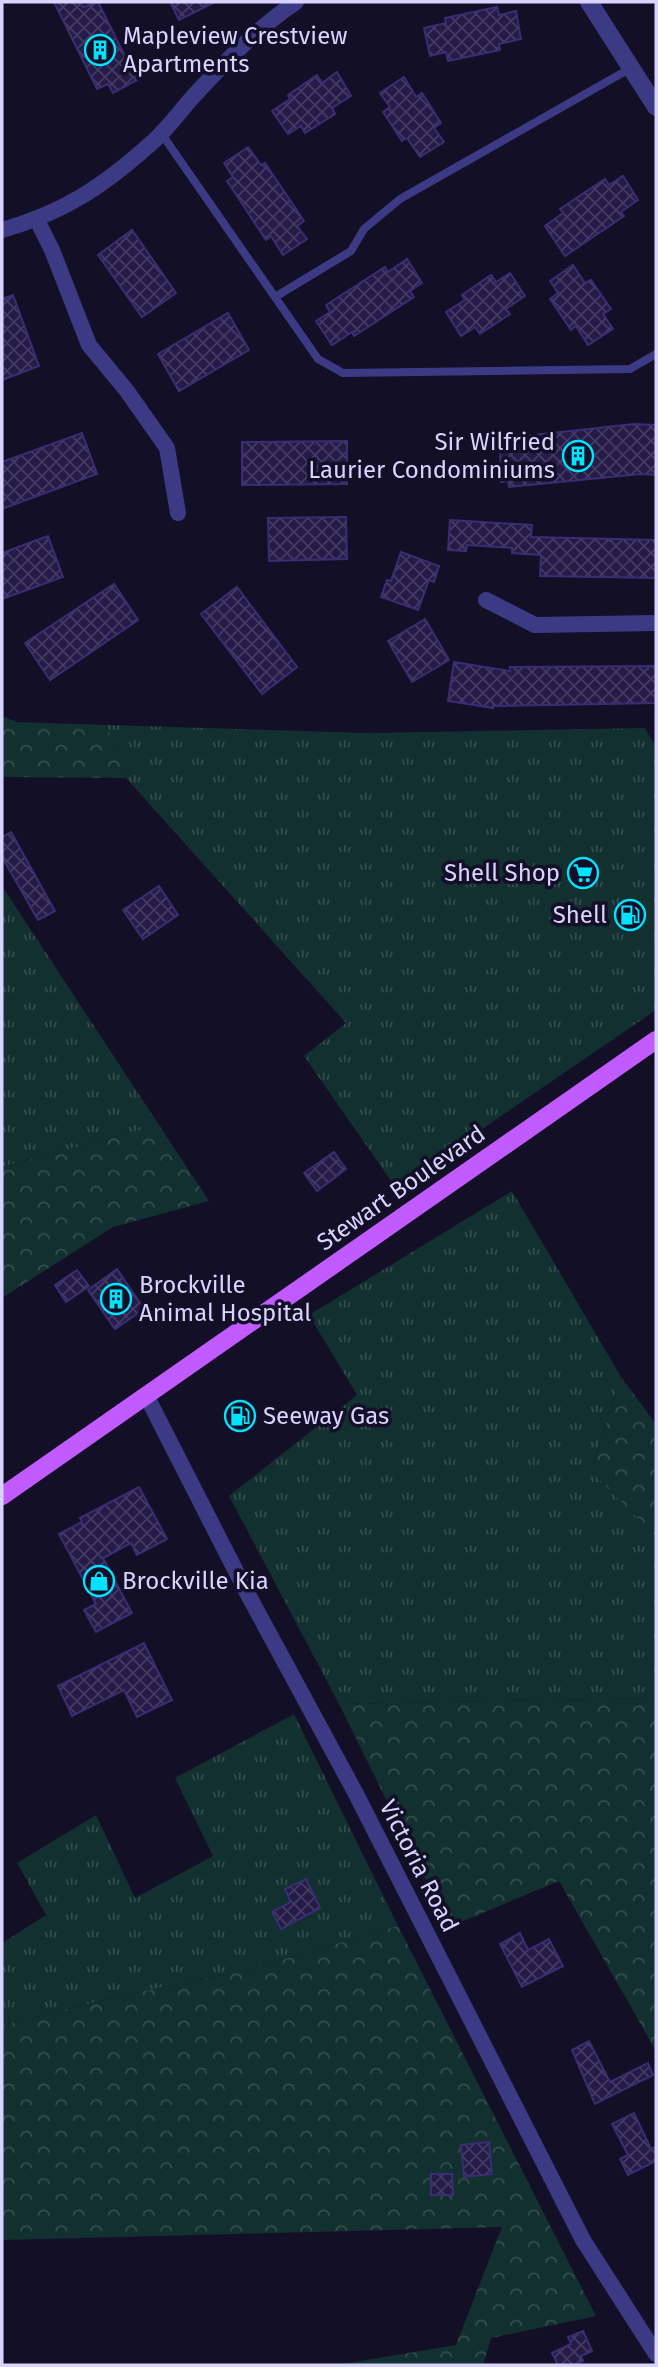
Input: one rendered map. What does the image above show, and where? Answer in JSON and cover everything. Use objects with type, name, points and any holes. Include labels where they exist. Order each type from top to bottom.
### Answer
[{"type":"main road","name":"Stewart Boulevard","points":[[2,1496],[656,1040]]},
{"type":"street","points":[[2,230],[37,220],[87,195],[150,145],[216,72],[278,14],[296,2]]},
{"type":"street","points":[[589,2],[656,107]]},
{"type":"street","points":[[37,220],[52,250],[89,345],[127,391],[167,448],[178,513]]},
{"type":"street","points":[[486,600],[535,625],[656,623]]},
{"type":"street","name":"Victoria Road","points":[[146,1395],[245,1589],[355,1792],[583,2240],[656,2354]]},
{"type":"lane","points":[[275,297],[351,251],[364,229],[400,199],[631,68]]},
{"type":"lane","points":[[161,133],[318,359],[343,373],[630,369],[656,354]]},
{"type":"green space","points":[[2,716],[17,722],[106,725],[126,778],[2,777]]},
{"type":"green space","points":[[106,725],[367,733],[645,728],[656,747],[656,1010],[396,1188],[304,1056],[346,1023],[126,778]]},
{"type":"green space","points":[[2,886],[159,1125],[2,1167]]},
{"type":"green space","points":[[159,1125],[209,1201],[113,1227],[2,1298],[2,1167]]},
{"type":"green space","points":[[512,1191],[621,1377],[591,1471],[656,1537],[656,1698],[339,1704],[229,1496],[357,1395],[309,1315]]},
{"type":"green space","points":[[621,1377],[656,1424],[656,1537],[591,1471]]},
{"type":"green space","points":[[656,1698],[656,2051],[559,1881],[449,1927],[339,1704]]},
{"type":"green space","points":[[294,1714],[398,1926],[247,1970],[129,1994],[2,2025],[2,1943],[46,1915],[17,1863],[96,1815],[135,1898],[213,1856],[175,1778]]},
{"type":"green space","points":[[398,1926],[596,2316],[491,2338],[483,2365],[337,2365],[456,2345],[502,2227],[2,2240],[2,2025],[129,1994],[247,1970]]},
{"type":"building","name":"Mapleview Crestview Apartments","points":[[54,2],[80,2],[83,7],[98,2],[137,80],[113,93],[108,84],[97,89]]},
{"type":"building","points":[[170,2],[215,2],[179,20]]},
{"type":"building","points":[[497,7],[499,15],[516,11],[521,39],[499,44],[500,50],[448,61],[446,52],[430,56],[424,28],[446,23],[445,18]]},
{"type":"building","points":[[337,72],[351,96],[332,108],[335,114],[305,133],[301,126],[288,134],[272,111],[290,99],[288,95],[317,75],[322,83]]},
{"type":"building","points":[[404,77],[416,97],[422,93],[441,123],[434,128],[444,142],[420,157],[407,138],[402,141],[383,112],[390,107],[380,93]]},
{"type":"building","points":[[248,147],[261,165],[265,163],[304,221],[297,226],[307,239],[283,255],[271,236],[266,240],[227,181],[233,177],[224,163]]},
{"type":"building","points":[[623,176],[638,200],[621,212],[624,216],[565,256],[545,226],[563,213],[560,209],[605,179],[609,185]]},
{"type":"building","points":[[132,230],[176,293],[142,317],[98,255]]},
{"type":"building","points":[[407,259],[422,283],[410,291],[414,297],[354,336],[352,332],[332,345],[316,321],[330,312],[326,305],[385,267],[388,272]]},
{"type":"building","points":[[573,265],[585,283],[591,280],[611,309],[603,314],[613,329],[588,345],[576,326],[571,330],[550,299],[558,293],[550,281]]},
{"type":"building","points":[[510,273],[525,296],[506,309],[510,314],[480,334],[475,327],[461,336],[446,312],[465,300],[462,295],[491,275],[496,282]]},
{"type":"building","points":[[13,295],[39,366],[2,380],[2,299]]},
{"type":"building","points":[[228,313],[249,350],[179,391],[158,354]]},
{"type":"building","name":"Sir Wilfried Laurier Condominiums","points":[[634,424],[656,425],[656,475],[641,474],[509,487],[508,481],[501,482],[500,450],[506,449],[505,438]]},
{"type":"building","points":[[82,433],[97,474],[2,509],[2,462]]},
{"type":"building","points":[[347,441],[347,484],[242,485],[242,442]]},
{"type":"building","points":[[346,517],[347,559],[269,561],[268,518]]},
{"type":"building","points":[[450,520],[532,525],[531,537],[656,540],[656,578],[540,576],[541,555],[512,553],[512,548],[467,545],[466,551],[448,550]]},
{"type":"building","points":[[48,536],[63,577],[2,599],[2,553]]},
{"type":"building","points":[[401,552],[439,566],[434,582],[429,580],[418,610],[381,597],[387,580],[391,581]]},
{"type":"building","points":[[114,584],[138,620],[50,680],[25,643]]},
{"type":"building","points":[[237,587],[297,667],[262,694],[201,614]]},
{"type":"building","points":[[425,619],[449,660],[412,682],[388,641]]},
{"type":"building","points":[[454,662],[510,671],[510,667],[656,666],[656,703],[493,708],[448,701]]},
{"type":"building","points":[[11,832],[55,911],[38,920],[2,857],[2,837]]},
{"type":"building","points":[[159,886],[178,915],[143,939],[123,910]]},
{"type":"building","points":[[334,1152],[346,1169],[317,1191],[304,1173]]},
{"type":"building","name":"Brockville Animal Hospital","points":[[117,1269],[144,1309],[115,1329],[88,1290]]},
{"type":"building","points":[[77,1270],[89,1286],[66,1302],[55,1285]]},
{"type":"building","name":"Brockville Kia","points":[[139,1487],[167,1539],[137,1555],[131,1543],[103,1558],[132,1613],[96,1632],[84,1610],[96,1604],[59,1534],[82,1522],[80,1518]]},
{"type":"building","points":[[144,1643],[172,1700],[137,1717],[124,1690],[72,1716],[58,1686]]},
{"type":"building","points":[[306,1879],[320,1908],[281,1929],[272,1912],[291,1902],[285,1889]]},
{"type":"building","points":[[520,1933],[528,1950],[549,1939],[563,1966],[522,1987],[500,1944]]},
{"type":"building","points":[[589,2041],[610,2082],[648,2063],[653,2075],[595,2104],[572,2050]]},
{"type":"building","points":[[634,2113],[651,2149],[656,2147],[656,2161],[628,2175],[620,2159],[628,2155],[612,2124]]},
{"type":"building","points":[[489,2142],[492,2174],[464,2177],[461,2145]]},
{"type":"building","points":[[431,2174],[452,2174],[453,2195],[431,2195]]},
{"type":"building","points":[[583,2331],[592,2351],[581,2356],[583,2361],[573,2365],[558,2365],[552,2353],[571,2344],[568,2337]]},
{"type":"place","name":"Mapleview Crestview Apartments","points":[[100,50]]},
{"type":"place","name":"Sir Wilfried Laurier Condominiums","points":[[578,456]]},
{"type":"place","name":"Shell Shop","points":[[583,873]]},
{"type":"place","name":"Shell","points":[[630,915]]},
{"type":"place","name":"Brockville Animal Hospital","points":[[116,1299]]},
{"type":"place","name":"Seeway Gas","points":[[240,1416]]},
{"type":"place","name":"Brockville Kia","points":[[99,1581]]}]
